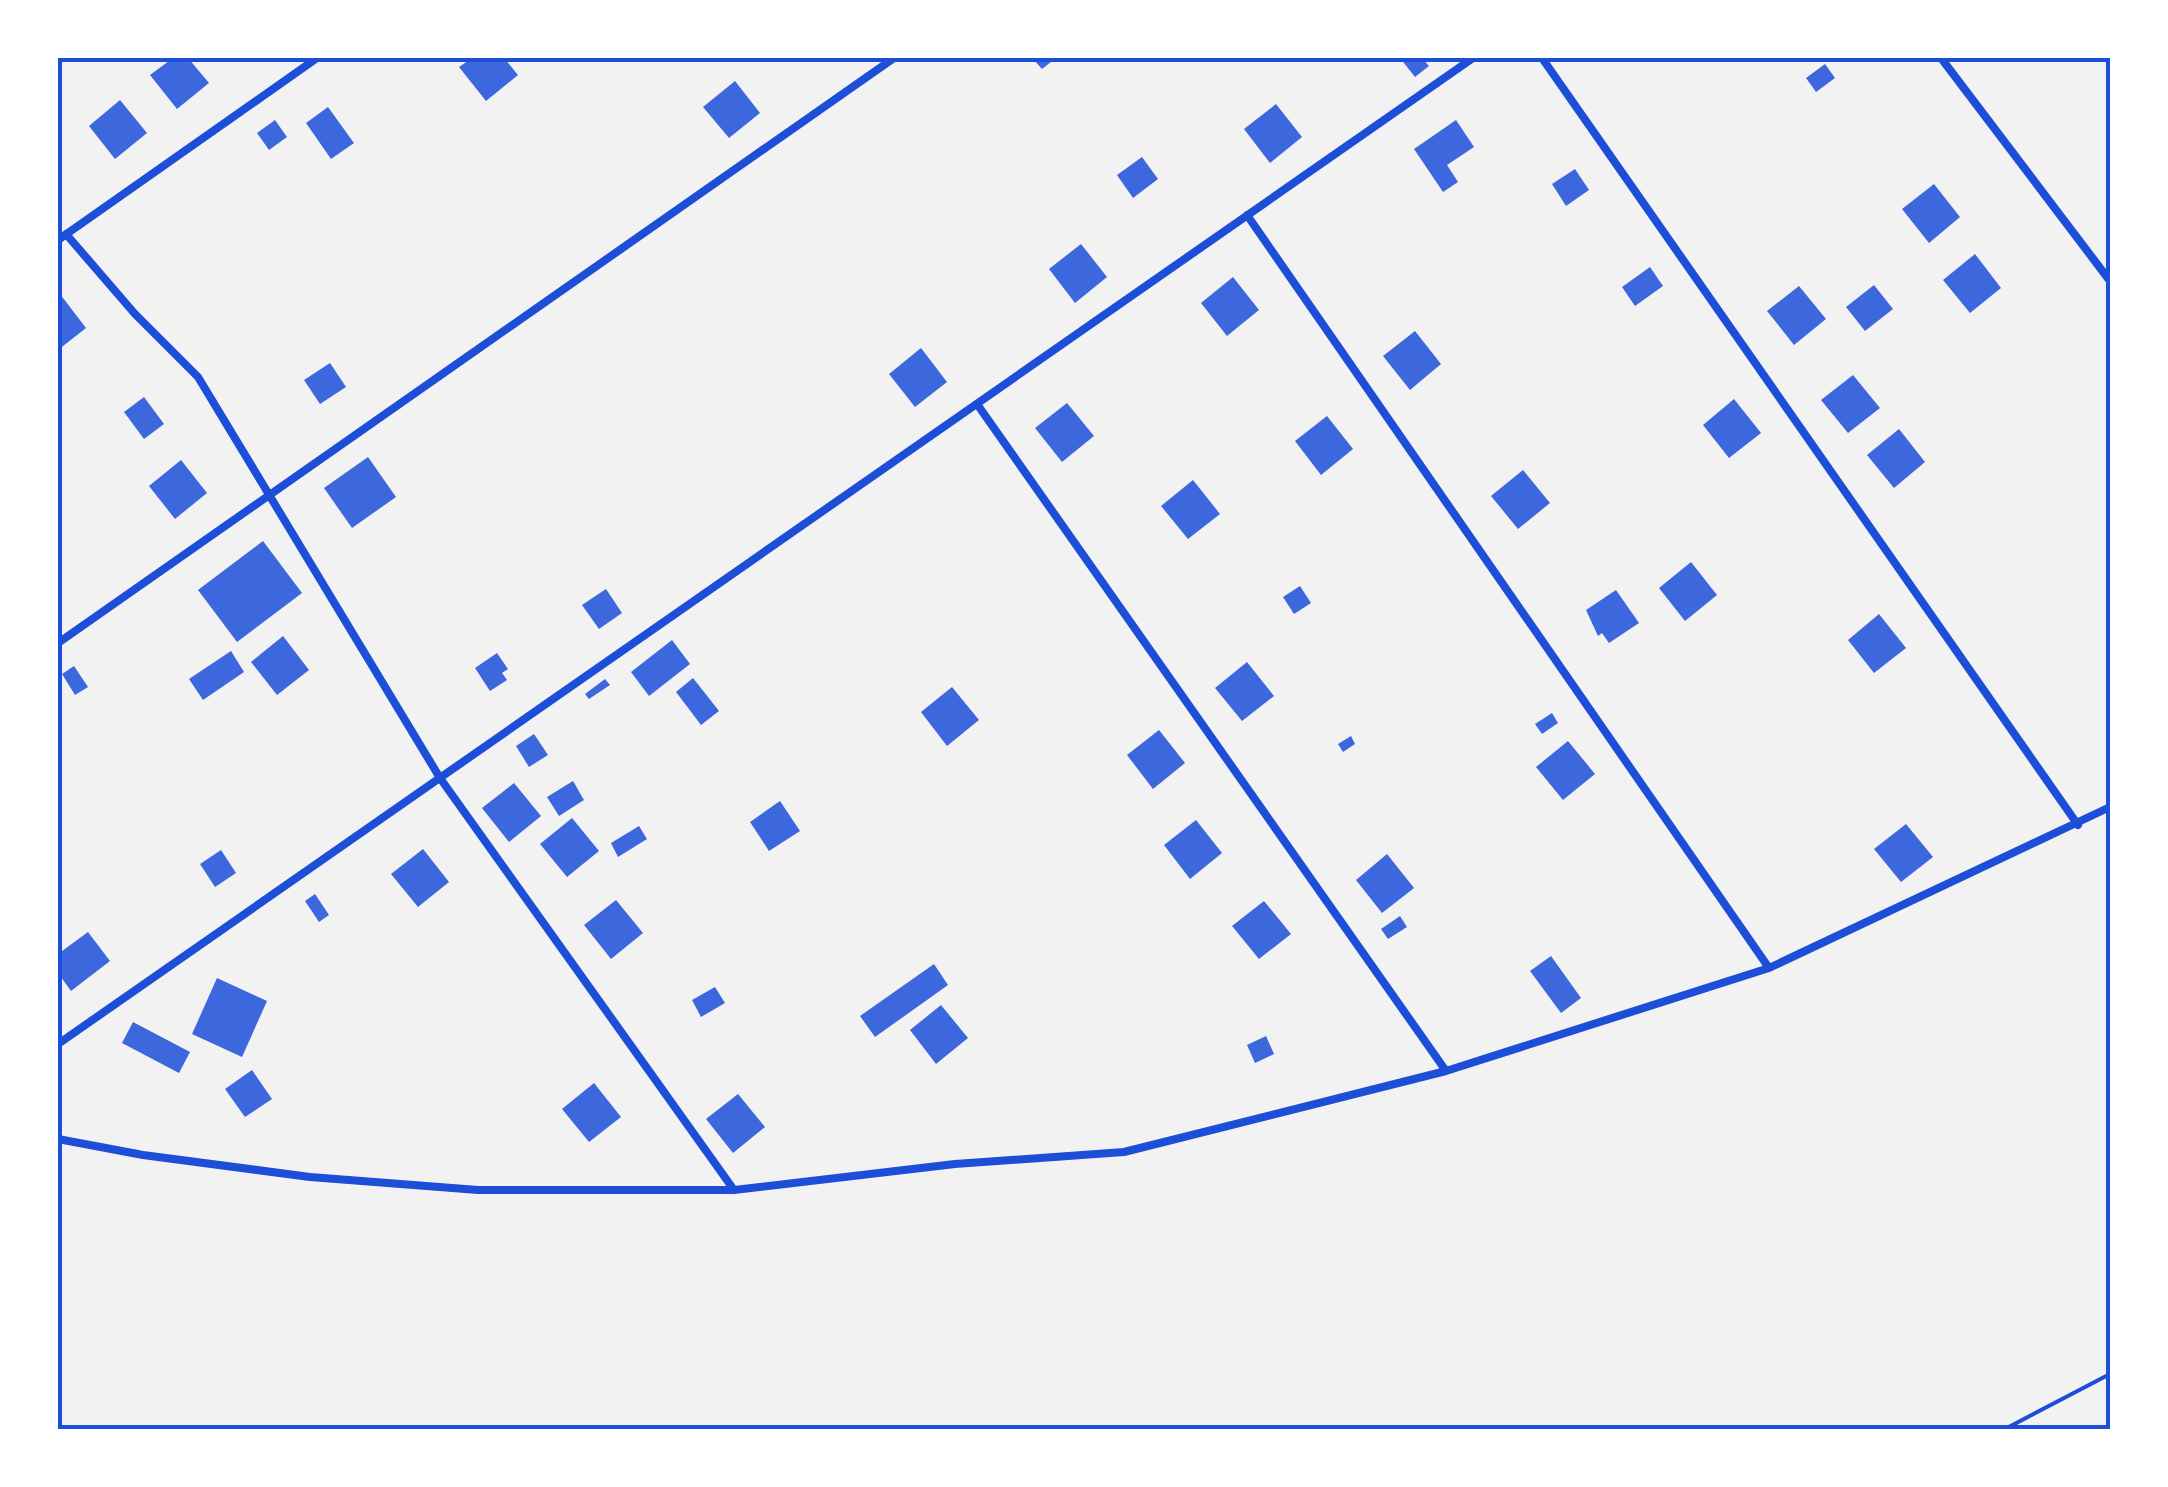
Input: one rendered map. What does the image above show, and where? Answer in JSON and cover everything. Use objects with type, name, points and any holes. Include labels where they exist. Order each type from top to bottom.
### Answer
[{"type":"street","points":[[317,58],[62,237],[198,376],[440,778],[734,1190]]},
{"type":"street","points":[[58,643],[894,58]]},
{"type":"street","points":[[58,1044],[1474,58]]},
{"type":"street","points":[[1542,58],[2078,825]]},
{"type":"street","points":[[1941,58],[2110,281]]},
{"type":"street","points":[[1247,215],[1769,968]]},
{"type":"street","points":[[977,404],[1446,1070]]},
{"type":"street","points":[[58,1138],[143,1155],[292,1174],[460,1188],[734,1190],[955,1164],[1124,1152],[1446,1070],[1769,968],[2110,807]]},
{"type":"path","points":[[2003,1430],[2110,1374]]},
{"type":"building","points":[[173,58],[188,58],[209,83],[177,109],[150,75]]},
{"type":"building","points":[[472,58],[504,58],[518,75],[486,101],[459,67]]},
{"type":"building","points":[[1032,58],[1056,58],[1042,69]]},
{"type":"building","points":[[1400,58],[1422,58],[1429,66],[1415,77]]},
{"type":"building","points":[[1825,64],[1835,78],[1816,92],[1806,78]]},
{"type":"building","points":[[735,81],[760,113],[729,138],[703,107]]},
{"type":"building","points":[[120,100],[147,133],[115,159],[89,126]]},
{"type":"building","points":[[1276,104],[1302,137],[1270,163],[1244,129]]},
{"type":"building","points":[[328,107],[354,143],[331,159],[306,123]]},
{"type":"building","points":[[275,120],[287,137],[269,150],[257,133]]},
{"type":"building","points":[[1456,120],[1474,147],[1447,165],[1458,182],[1443,192],[1414,149]]},
{"type":"building","points":[[1142,157],[1158,179],[1133,198],[1117,175]]},
{"type":"building","points":[[1575,169],[1589,190],[1566,206],[1552,184]]},
{"type":"building","points":[[1934,184],[1960,217],[1929,243],[1902,209]]},
{"type":"building","points":[[1081,244],[1107,277],[1075,303],[1049,269]]},
{"type":"building","points":[[1975,254],[2001,288],[1970,313],[1943,280]]},
{"type":"building","points":[[1650,267],[1663,286],[1635,306],[1622,287]]},
{"type":"building","points":[[1233,277],[1259,310],[1227,336],[1201,303]]},
{"type":"building","points":[[1874,285],[1893,309],[1865,331],[1846,307]]},
{"type":"building","points":[[1799,286],[1826,319],[1794,345],[1767,311]]},
{"type":"building","points":[[58,296],[86,328],[58,350]]},
{"type":"building","points":[[1415,331],[1441,364],[1410,390],[1383,356]]},
{"type":"building","points":[[921,348],[947,382],[915,407],[889,374]]},
{"type":"building","points":[[330,363],[346,387],[320,404],[304,380]]},
{"type":"building","points":[[1853,375],[1880,408],[1848,433],[1821,400]]},
{"type":"building","points":[[144,397],[164,424],[144,439],[124,412]]},
{"type":"building","points":[[1734,399],[1761,433],[1729,458],[1703,425]]},
{"type":"building","points":[[1067,403],[1094,436],[1062,462],[1035,428]]},
{"type":"building","points":[[1327,416],[1353,449],[1321,475],[1295,441]]},
{"type":"building","points":[[1899,429],[1925,462],[1894,488],[1867,455]]},
{"type":"building","points":[[368,457],[396,497],[352,528],[324,488]]},
{"type":"building","points":[[181,460],[207,493],[175,519],[149,486]]},
{"type":"building","points":[[1523,470],[1550,503],[1518,529],[1491,496]]},
{"type":"building","points":[[1193,480],[1220,514],[1188,539],[1161,506]]},
{"type":"building","points":[[263,541],[302,593],[237,642],[198,590]]},
{"type":"building","points":[[1691,562],[1717,595],[1685,621],[1659,588]]},
{"type":"building","points":[[1300,586],[1311,603],[1294,614],[1283,597]]},
{"type":"building","points":[[606,589],[622,613],[599,629],[582,605]]},
{"type":"building","points":[[1616,590],[1639,623],[1609,643],[1602,633],[1598,636],[1586,610]]},
{"type":"building","points":[[1879,614],[1906,648],[1874,673],[1848,640]]},
{"type":"building","points":[[283,636],[309,670],[277,695],[251,662]]},
{"type":"building","points":[[672,640],[690,664],[649,696],[631,672]]},
{"type":"building","points":[[231,651],[244,672],[203,700],[189,679]]},
{"type":"building","points":[[497,653],[508,669],[502,673],[507,680],[490,691],[475,668]]},
{"type":"building","points":[[1247,662],[1274,696],[1242,721],[1215,688]]},
{"type":"building","points":[[74,666],[88,687],[75,695],[62,674]]},
{"type":"building","points":[[693,678],[719,711],[701,725],[676,692]]},
{"type":"building","points":[[605,679],[610,685],[589,699],[585,694]]},
{"type":"building","points":[[952,687],[979,720],[947,746],[921,712]]},
{"type":"building","points":[[1552,713],[1558,723],[1542,734],[1535,724]]},
{"type":"building","points":[[1159,730],[1185,763],[1153,789],[1127,755]]},
{"type":"building","points":[[534,734],[548,755],[529,767],[516,746]]},
{"type":"building","points":[[1351,736],[1355,744],[1343,752],[1338,744]]},
{"type":"building","points":[[1568,741],[1595,774],[1563,800],[1536,767]]},
{"type":"building","points":[[573,781],[584,800],[559,816],[547,797]]},
{"type":"building","points":[[514,783],[541,816],[509,842],[482,808]]},
{"type":"building","points":[[780,801],[800,831],[769,851],[750,822]]},
{"type":"building","points":[[572,818],[599,851],[567,877],[540,844]]},
{"type":"building","points":[[1196,820],[1222,853],[1190,879],[1164,845]]},
{"type":"building","points":[[1906,824],[1933,857],[1901,882],[1874,849]]},
{"type":"building","points":[[639,826],[647,839],[618,857],[611,843]]},
{"type":"building","points":[[423,849],[449,882],[418,907],[391,874]]},
{"type":"building","points":[[221,850],[236,873],[215,887],[200,864]]},
{"type":"building","points":[[1387,854],[1414,888],[1382,913],[1356,880]]},
{"type":"building","points":[[315,894],[329,915],[319,922],[305,901]]},
{"type":"building","points":[[616,900],[643,933],[611,959],[584,925]]},
{"type":"building","points":[[1264,901],[1291,934],[1259,959],[1232,926]]},
{"type":"building","points":[[1400,916],[1407,927],[1388,939],[1381,929]]},
{"type":"building","points":[[88,932],[110,961],[71,991],[58,973],[58,954]]},
{"type":"building","points":[[1551,956],[1581,998],[1561,1013],[1530,971]]},
{"type":"building","points":[[934,964],[948,985],[875,1037],[860,1016]]},
{"type":"building","points":[[217,978],[267,1001],[242,1057],[192,1034]]},
{"type":"building","points":[[715,987],[725,1003],[701,1017],[692,1000]]},
{"type":"building","points":[[941,1005],[968,1038],[936,1064],[910,1030]]},
{"type":"building","points":[[133,1022],[190,1052],[179,1073],[122,1043]]},
{"type":"building","points":[[1266,1036],[1274,1054],[1255,1063],[1247,1045]]},
{"type":"building","points":[[252,1070],[272,1099],[245,1117],[225,1089]]},
{"type":"building","points":[[594,1083],[621,1117],[589,1142],[562,1109]]},
{"type":"building","points":[[738,1094],[765,1127],[733,1153],[706,1119]]}]
